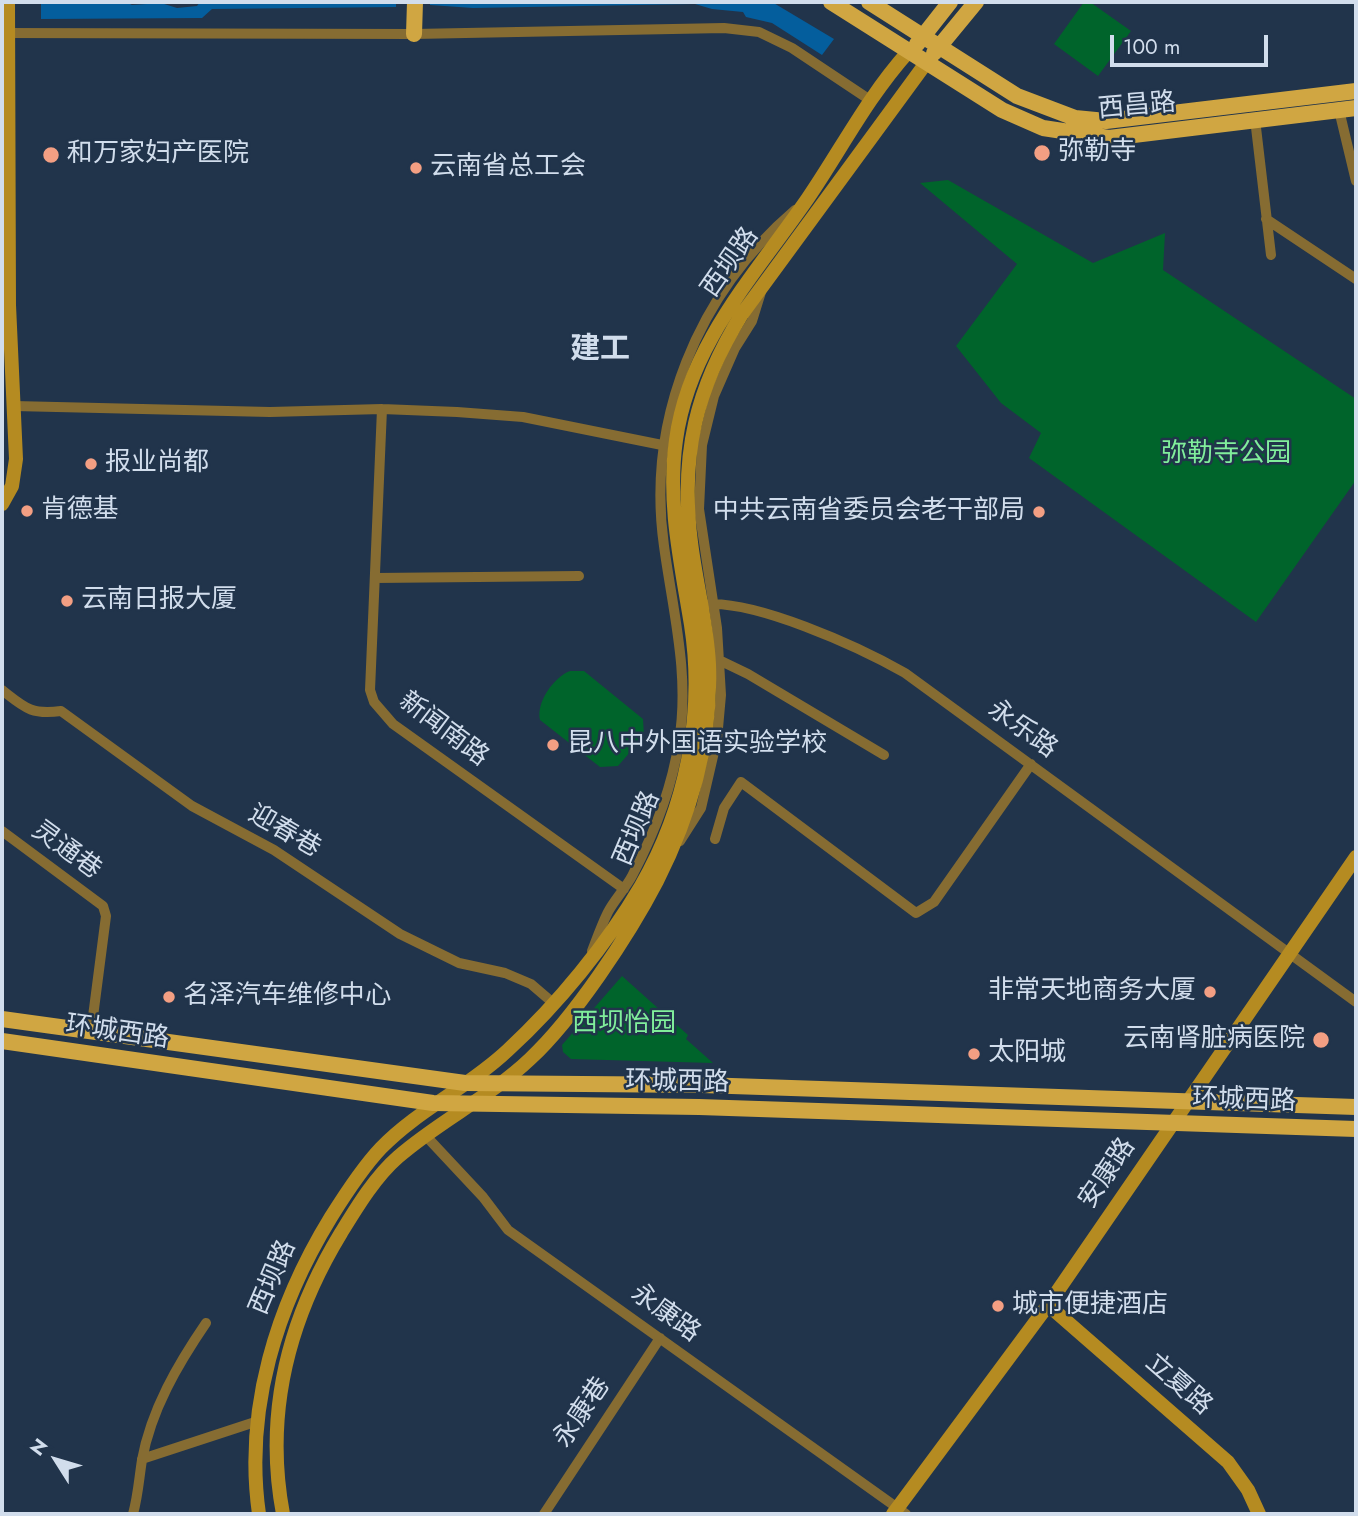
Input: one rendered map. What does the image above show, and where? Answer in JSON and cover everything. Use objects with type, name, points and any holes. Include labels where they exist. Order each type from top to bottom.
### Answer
[{"type":"main road","points":[[2,504],[12,486],[16,459],[6,306],[5,33],[8,2]]},
{"type":"main road","points":[[414,34],[415,2]]},
{"type":"main road","name":"西昌路","points":[[831,2],[1002,110],[1043,128],[1109,138],[1356,108]]},
{"type":"main road","name":"西昌路","points":[[869,2],[1017,96],[1074,118],[1106,121],[1356,91]]},
{"type":"main road","points":[[908,52],[925,36],[950,2]]},
{"type":"main road","points":[[926,63],[975,2]]},
{"type":"main road","name":"西坝路","points":[[259,1514],[256,1458],[258,1421],[267,1364],[288,1299],[306,1258],[343,1198],[378,1151],[433,1103],[507,1051],[552,1002],[589,959],[641,886],[662,845],[684,780],[692,740],[695,660],[676,544],[673,489],[675,442],[685,396],[712,335],[805,201],[870,100],[908,52]]},
{"type":"main road","name":"西坝路","points":[[284,1514],[276,1452],[277,1407],[295,1325],[321,1266],[351,1216],[395,1160],[425,1135],[471,1105],[531,1059],[630,929],[665,864],[689,808],[705,737],[709,662],[707,604],[688,510],[688,466],[702,392],[725,342],[764,283],[926,63]]},
{"type":"main road","name":"安康路","points":[[899,1512],[1048,1305],[1356,857]]},
{"type":"main road","name":"环城西路","points":[[2,1019],[465,1083],[716,1085],[1356,1107]]},
{"type":"main road","name":"环城西路","points":[[2,1041],[433,1103],[699,1107],[1356,1129]]},
{"type":"main road","name":"立夏路","points":[[1048,1305],[1228,1462],[1248,1490],[1259,1514]]},
{"type":"street","points":[[5,33],[414,34],[724,28],[759,32],[792,48],[870,100]]},
{"type":"street","points":[[1339,110],[1356,181]]},
{"type":"street","points":[[1255,119],[1271,255]]},
{"type":"street","points":[[589,959],[608,912],[624,889],[650,840],[672,777],[680,739],[682,661],[664,545],[660,489],[662,445],[676,383],[701,329],[763,237],[805,201]]},
{"type":"street","points":[[1266,219],[1356,279]]},
{"type":"street","points":[[14,406],[270,412],[382,409],[523,417],[662,445]]},
{"type":"street","name":"新闻南路","points":[[382,409],[370,690],[381,712],[393,724],[624,889]]},
{"type":"street","points":[[375,578],[579,576]]},
{"type":"street","points":[[665,864],[701,808],[717,739],[721,661],[707,604]]},
{"type":"street","name":"永乐路","points":[[707,604],[739,607],[809,629],[869,653],[905,673],[1356,1002]]},
{"type":"street","points":[[721,661],[748,674],[884,755]]},
{"type":"street","name":"迎春巷","points":[[2,690],[39,714],[61,711],[192,806],[274,850],[400,934],[460,963],[505,973],[531,984],[552,1002]]},
{"type":"street","points":[[715,839],[723,808],[741,782],[916,913],[934,902],[1031,764]]},
{"type":"street","name":"灵通巷","points":[[2,831],[103,906],[106,916],[91,1032]]},
{"type":"street","name":"永康路","points":[[425,1135],[483,1197],[508,1230],[899,1512]]},
{"type":"street","points":[[133,1514],[142,1459],[158,1410],[182,1358],[206,1323]]},
{"type":"street","name":"永康巷","points":[[544,1514],[660,1338]]},
{"type":"street","points":[[142,1459],[258,1421]]},
{"type":"green space","points":[[1084,2],[1090,2],[1131,31],[1098,76],[1054,44]]},
{"type":"green space","name":"弥勒寺公园","points":[[948,180],[1093,263],[1165,233],[1163,270],[1356,399],[1356,480],[1256,622],[1029,458],[1041,433],[1001,403],[956,346],[1017,264],[920,183]]},
{"type":"green space","points":[[570,671],[584,671],[643,719],[644,736],[618,766],[600,767],[540,720],[541,706],[552,684]]},
{"type":"green space","name":"西坝怡园","points":[[622,976],[688,1035],[686,1039],[713,1063],[571,1059],[563,1052],[562,1045]]},
{"type":"water","points":[[41,2],[126,2],[132,5],[161,3],[177,8],[197,6],[200,2],[396,2],[396,7],[212,9],[202,18],[41,19]]},
{"type":"water","points":[[430,2],[772,2],[834,39],[822,55],[772,23],[746,17],[743,12],[712,9],[695,4],[473,8],[430,5]]},
{"type":"place","name":"弥勒寺","points":[[1042,153]]},
{"type":"place","name":"和万家妇产医院","points":[[51,155]]},
{"type":"place","name":"云南省总工会","points":[[416,168]]},
{"type":"place","name":"报业尚都","points":[[91,464]]},
{"type":"place","name":"肯德基","points":[[27,511]]},
{"type":"place","name":"中共云南省委员会老干部局","points":[[1039,512]]},
{"type":"place","name":"云南日报大厦","points":[[67,601]]},
{"type":"place","name":"昆八中外国语实验学校","points":[[553,745]]},
{"type":"place","name":"非常天地商务大厦","points":[[1210,992]]},
{"type":"place","name":"名泽汽车维修中心","points":[[169,997]]},
{"type":"place","name":"云南肾脏病医院","points":[[1321,1040]]},
{"type":"place","name":"太阳城","points":[[974,1054]]},
{"type":"place","name":"城市便捷酒店","points":[[998,1306]]},
{"type":"district","name":"建工","points":[[600,351]]}]
